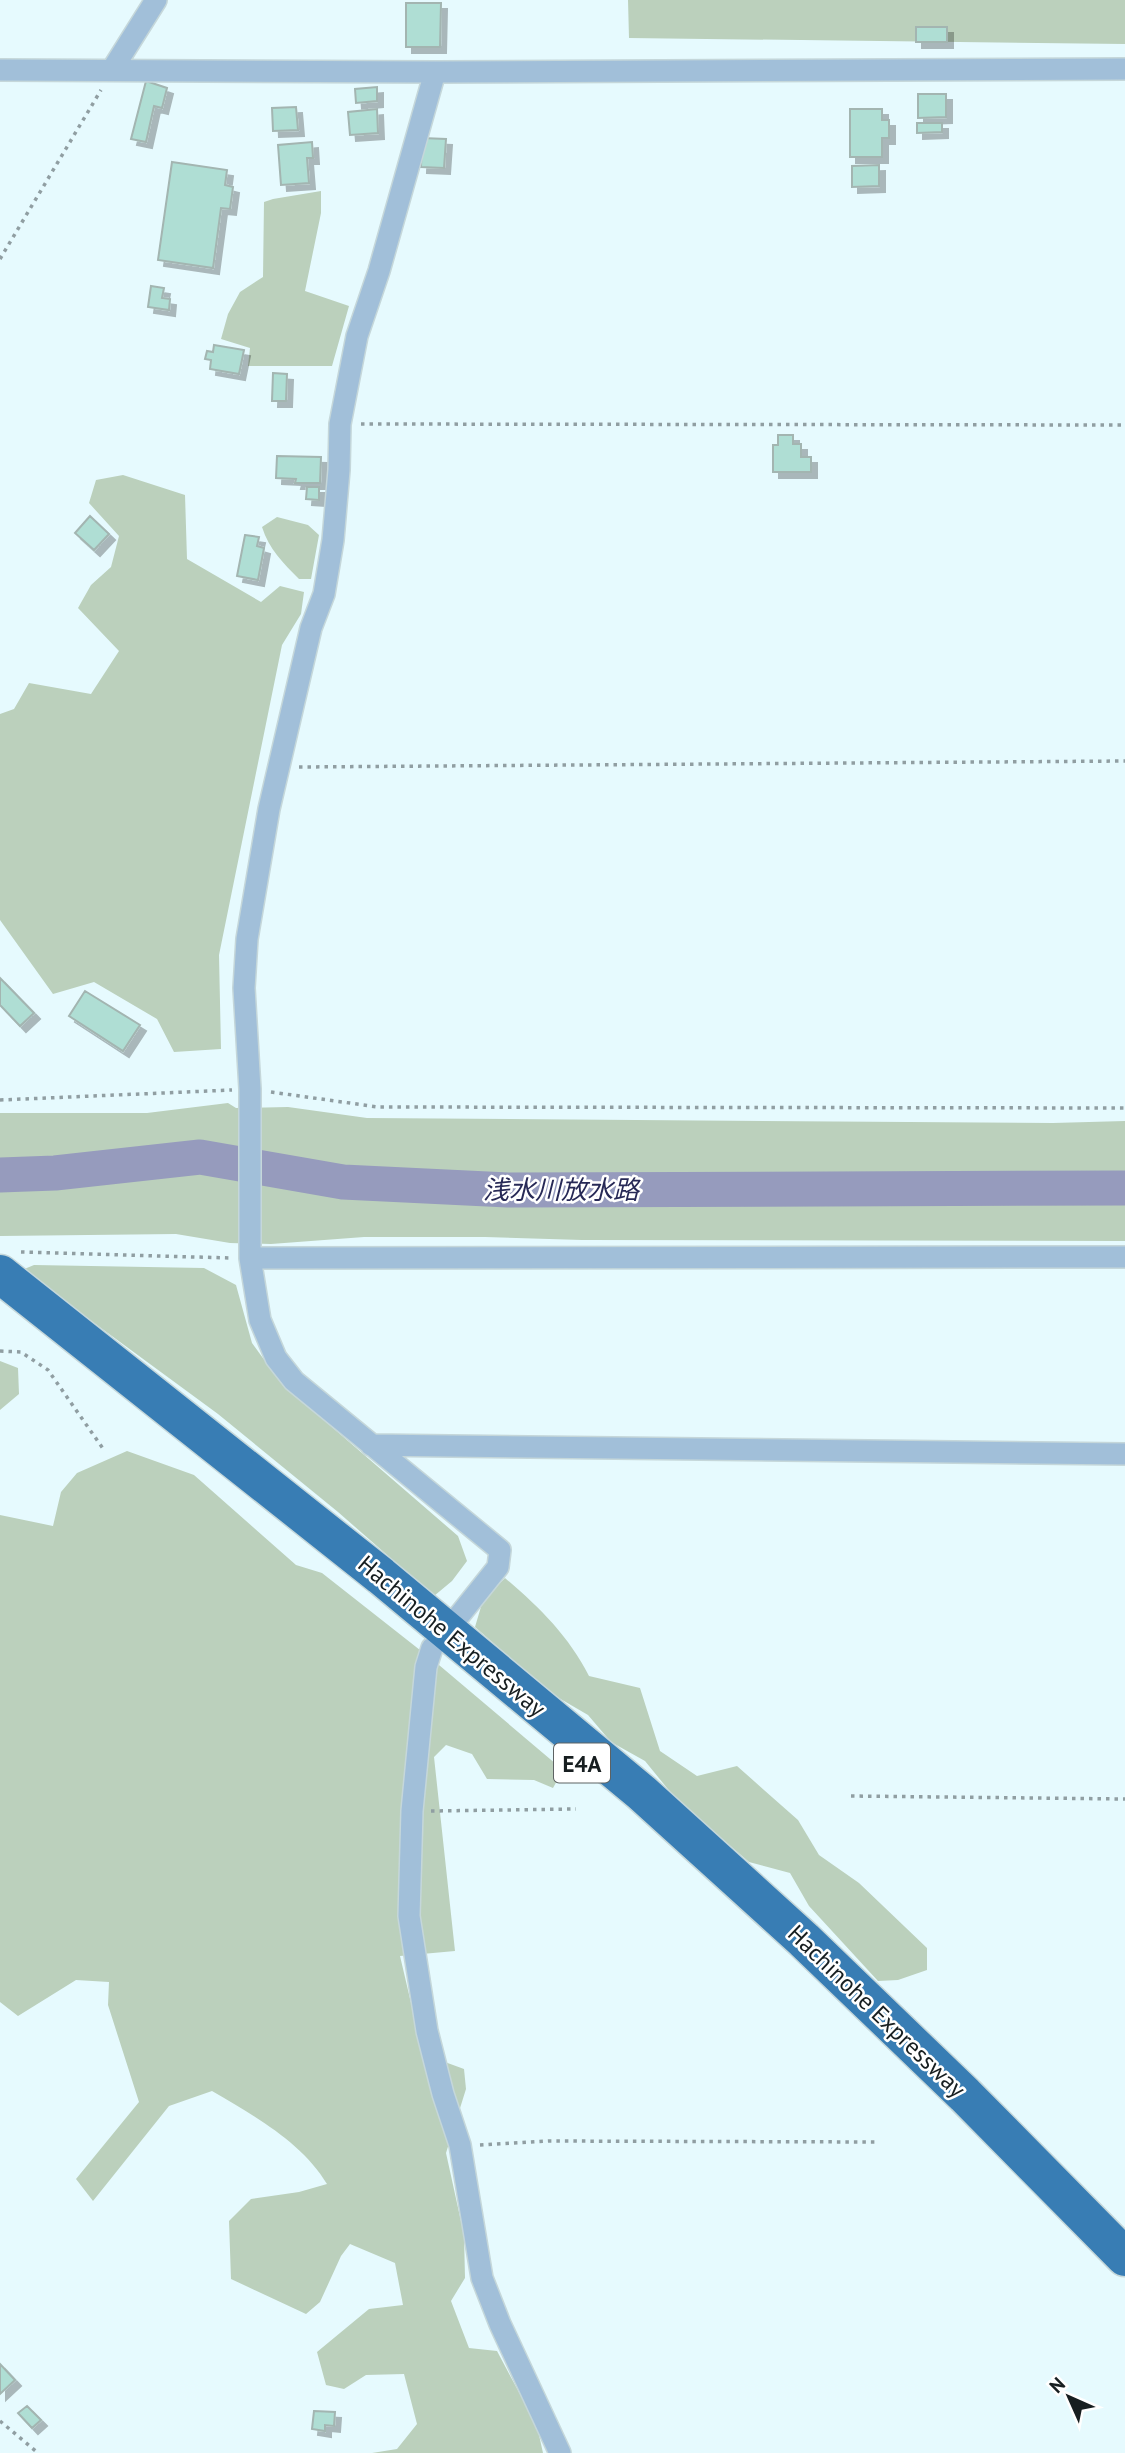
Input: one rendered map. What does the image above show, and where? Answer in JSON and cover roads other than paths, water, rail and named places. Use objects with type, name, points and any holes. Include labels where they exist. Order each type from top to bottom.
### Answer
[{"type":"highway","name":"Hachinohe Expressway","points":[[7,1276],[381,1576],[642,1793],[804,1940],[965,2095],[1125,2257]]},
{"type":"highway","name":"Hachinohe Expressway","points":[[7,1276],[635,1807],[797,1954],[1008,2158],[1125,2276]]},
{"type":"street","points":[[112,70],[156,0]]},
{"type":"street","points":[[0,70],[435,72],[1125,69]]},
{"type":"street","points":[[435,72],[379,271],[357,336],[340,424],[333,540],[324,594],[311,628],[269,809],[247,939],[244,988],[250,1089],[250,1258],[260,1320],[276,1358],[294,1381],[500,1550],[498,1567],[458,1617]]},
{"type":"street","points":[[250,1258],[1125,1257]]},
{"type":"street","points":[[371,1445],[1125,1454]]},
{"type":"street","points":[[432,1648],[426,1667],[412,1811],[408,1916],[427,2031],[460,2146],[482,2278],[500,2324],[560,2453]]},
{"type":"waterway","name":"浅水川放水路","points":[[0,1175],[55,1173],[200,1157],[343,1182],[508,1190],[1125,1188]]}]
